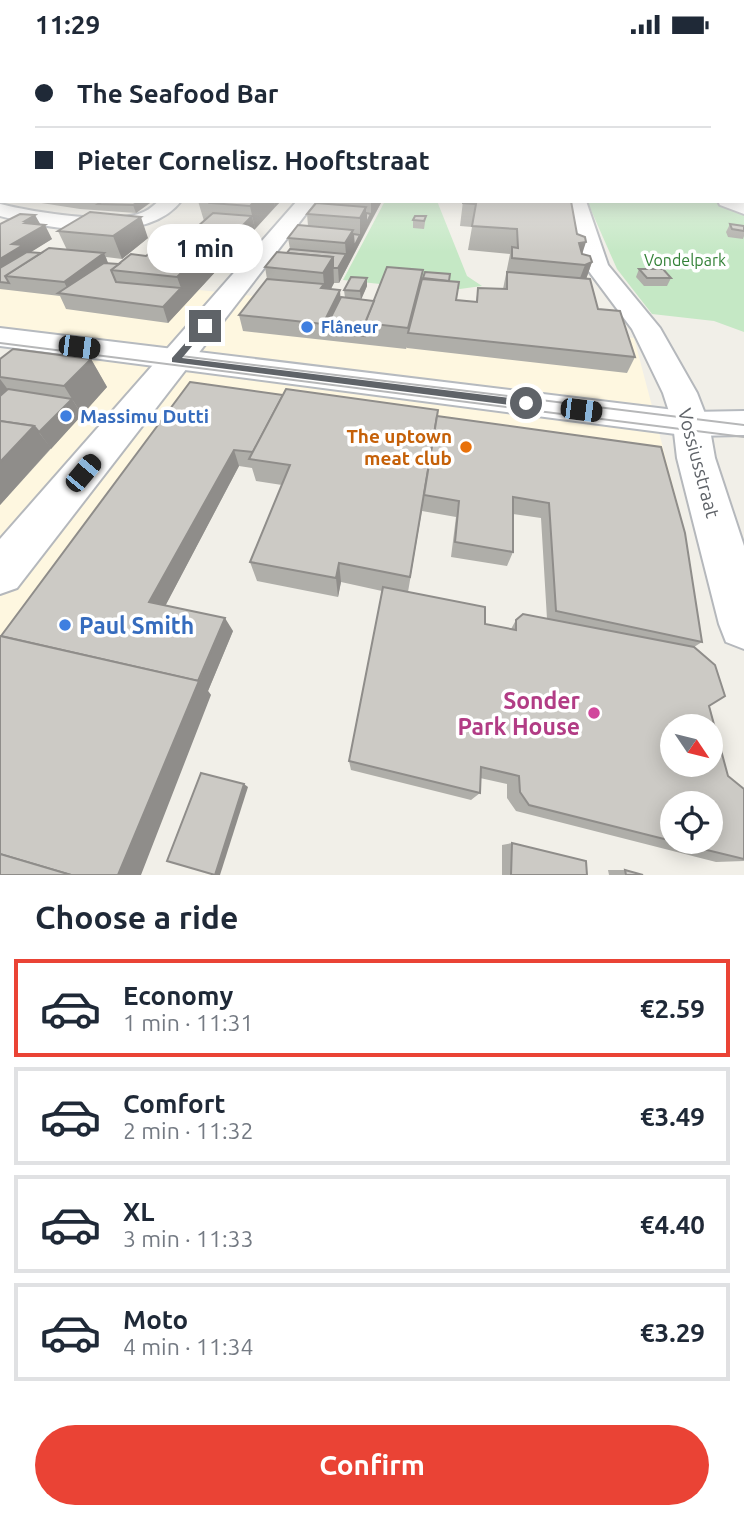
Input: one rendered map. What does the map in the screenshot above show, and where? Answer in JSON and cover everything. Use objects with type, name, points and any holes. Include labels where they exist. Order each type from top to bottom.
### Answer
[{"type":"street","points":[[6,217],[123,224],[148,218],[169,203]]},
{"type":"street","points":[[0,573],[305,203]]},
{"type":"street","name":"Vossiusstraat","points":[[578,203],[597,267],[646,328],[680,393],[691,424],[696,458],[744,624]]},
{"type":"street","points":[[0,337],[691,424],[744,423]]},
{"type":"street","points":[[691,424],[744,442]]},
{"type":"shaded area","points":[[0,268],[634,338],[680,512],[199,437],[0,750],[0,436],[99,341],[0,327]]},
{"type":"green space","points":[[384,203],[438,203],[467,276],[482,286],[445,291],[343,280]]},
{"type":"green space","name":"Vondelpark","points":[[588,203],[744,203],[744,332],[714,321],[652,314],[617,269]]},
{"type":"building","points":[[100,203],[136,203],[133,205]]},
{"type":"building","points":[[210,203],[253,203],[250,206]]},
{"type":"building","points":[[316,203],[366,207],[360,218],[307,214]]},
{"type":"building","points":[[463,203],[571,203],[577,234],[585,237],[586,242],[579,243],[582,254],[590,256],[592,262],[585,265],[512,258],[512,247],[518,248],[517,229],[472,226],[476,204]]},
{"type":"building","points":[[90,212],[141,217],[113,236],[58,231]]},
{"type":"building","points":[[213,213],[252,216],[208,261],[205,250],[174,247]]},
{"type":"building","points":[[20,214],[35,215],[25,223],[45,225],[12,244],[23,245],[0,259],[0,224]]},
{"type":"building","points":[[415,216],[426,216],[424,221],[413,220]]},
{"type":"building","points":[[730,224],[744,226],[744,231],[732,229]]},
{"type":"building","points":[[298,225],[353,230],[345,243],[288,238]]},
{"type":"building","points":[[353,234],[360,235],[354,247]]},
{"type":"building","points":[[159,246],[205,250],[177,277],[111,270],[131,254],[146,256]]},
{"type":"building","points":[[49,248],[104,253],[64,282],[5,276]]},
{"type":"building","points":[[290,249],[346,254],[338,268],[333,268],[333,257],[287,253]]},
{"type":"building","points":[[27,252],[41,253],[5,276],[9,283],[0,282],[0,268]]},
{"type":"building","points":[[277,252],[333,257],[323,273],[265,267]]},
{"type":"building","points":[[104,263],[119,264],[111,270],[116,282],[181,288],[163,307],[58,293]]},
{"type":"building","points":[[387,267],[423,270],[408,328],[365,323]]},
{"type":"building","points":[[639,269],[663,269],[671,278],[647,278]]},
{"type":"building","points":[[425,272],[450,274],[449,281],[423,278]]},
{"type":"building","points":[[507,272],[590,279],[598,309],[620,311],[635,357],[408,333],[422,279],[459,282],[456,300],[477,302],[478,288],[507,289]]},
{"type":"building","points":[[351,277],[367,278],[360,291],[344,290]]},
{"type":"building","points":[[267,279],[324,284],[321,288],[340,290],[323,324],[239,315]]},
{"type":"building","points":[[341,297],[374,301],[365,323],[365,336],[324,331]]},
{"type":"building","points":[[13,349],[91,359],[64,386],[0,377],[0,359]]},
{"type":"building","points":[[190,382],[283,395],[253,452],[234,450],[149,602],[225,618],[198,681],[1,636]]},
{"type":"building","points":[[8,389],[72,399],[39,432],[34,426],[0,421],[0,396]]},
{"type":"building","points":[[286,389],[438,410],[410,577],[339,563],[336,578],[250,562],[290,465],[249,459]]},
{"type":"building","points":[[437,416],[661,447],[685,533],[702,642],[556,611],[549,503],[513,497],[513,552],[455,542],[459,501],[424,495]]},
{"type":"building","points":[[0,421],[34,426],[0,462]]},
{"type":"building","points":[[383,587],[485,607],[485,624],[516,630],[516,620],[523,614],[694,647],[715,665],[725,696],[709,706],[711,714],[660,714],[660,777],[723,777],[723,758],[728,776],[744,789],[744,859],[723,854],[723,791],[660,791],[660,838],[529,805],[520,792],[519,776],[481,767],[480,793],[349,761]]},
{"type":"building","points":[[0,636],[199,681],[118,875],[71,875],[0,854]]},
{"type":"building","points":[[201,773],[244,784],[215,875],[167,861]]},
{"type":"building","points":[[512,843],[586,861],[587,875],[511,875]]},
{"type":"building","points":[[0,854],[71,875],[0,875]]},
{"type":"building","points":[[625,870],[643,875],[626,875]]},
{"type":"tram line","points":[[0,343],[744,437]]},
{"type":"tram line","points":[[181,356],[744,425]]},
{"type":"place","name":"Flâneur","points":[[307,327]]},
{"type":"place","name":"Massimu Dutti","points":[[66,416]]},
{"type":"place","name":"The uptown meat club","points":[[466,447]]},
{"type":"place","name":"Paul Smith","points":[[65,625]]},
{"type":"place","name":"Sonder Park House","points":[[594,713]]},
{"type":"route","points":[[205,326],[175,360],[526,403]]}]
